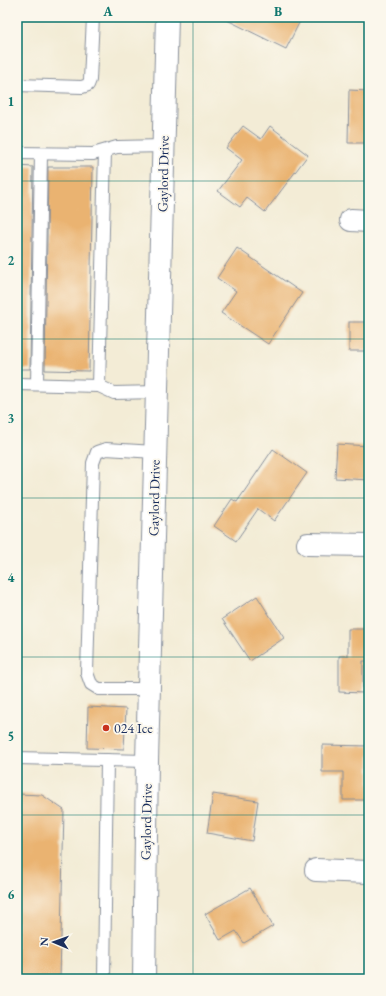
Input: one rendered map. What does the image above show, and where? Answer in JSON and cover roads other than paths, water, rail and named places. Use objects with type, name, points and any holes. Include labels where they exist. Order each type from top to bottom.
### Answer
[{"type":"street","name":"Gaylord Drive","points":[[144,979],[147,761],[167,17]]},
{"type":"street","points":[[308,544],[369,546]]},
{"type":"street","points":[[316,870],[369,872]]},
{"type":"lane","points":[[17,84],[82,87],[88,84],[90,80],[93,17]]},
{"type":"lane","points":[[17,153],[93,154],[117,147],[164,146]]},
{"type":"lane","points":[[99,386],[105,151]]},
{"type":"lane","points":[[37,384],[41,154]]},
{"type":"lane","points":[[17,384],[99,386],[114,393],[157,392]]},
{"type":"lane","points":[[149,689],[99,689],[91,684],[87,673],[93,463],[97,452],[106,449],[155,452]]},
{"type":"lane","points":[[17,758],[147,761]]},
{"type":"lane","points":[[104,979],[107,760]]},
{"type":"place","name":"024 Ice","points":[[106,728]]}]
